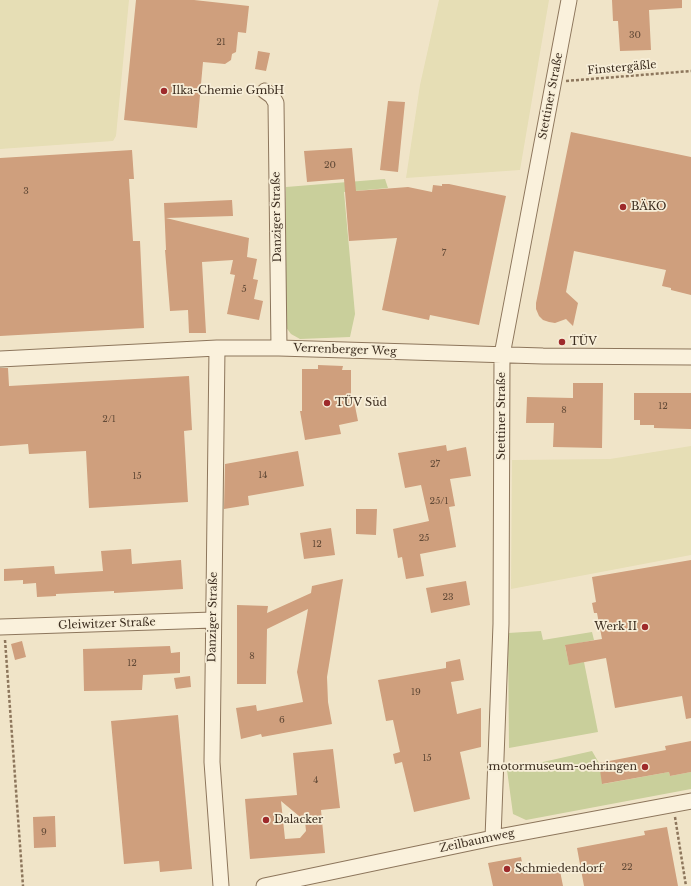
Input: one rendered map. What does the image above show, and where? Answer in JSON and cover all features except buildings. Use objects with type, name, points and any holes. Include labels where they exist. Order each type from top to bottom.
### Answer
[{"type":"street","name":"Stettiner Straße","points":[[493,838],[501,624],[502,355],[569,0]]},
{"type":"street","name":"Danziger Straße","points":[[265,92],[272,96],[276,103],[278,348]]},
{"type":"street","name":"Verrenberger Weg","points":[[0,359],[218,348],[278,348],[502,355],[691,357]]},
{"type":"street","name":"Danziger Straße","points":[[218,348],[212,762],[221,886]]},
{"type":"street","name":"Gleiwitzer Straße","points":[[2,627],[213,620]]},
{"type":"street","name":"Zeilbaumweg","points":[[264,886],[493,838],[691,801]]},
{"type":"path","name":"Finstergäßle","points":[[554,82],[691,71]]},
{"type":"path","points":[[2,627],[23,886]]},
{"type":"path","points":[[673,805],[686,886]]},
{"type":"shaded area","points":[[0,0],[129,0],[116,136],[113,141],[0,149]]},
{"type":"shaded area","points":[[439,0],[549,0],[520,170],[406,178],[420,85]]},
{"type":"shaded area","points":[[691,446],[691,555],[511,589],[512,460],[610,459]]},
{"type":"green space","points":[[385,179],[388,188],[344,192],[355,314],[350,337],[300,339],[291,334],[285,326],[286,187]]},
{"type":"green space","points":[[541,631],[543,640],[592,632],[594,640],[565,646],[569,664],[584,662],[598,732],[509,748],[508,633]]},
{"type":"green space","points":[[592,751],[599,763],[603,784],[669,772],[670,776],[691,772],[691,789],[526,820],[513,814],[507,770]]},
{"type":"place","name":"Ilka-Chemie GmbH","points":[[164,91]]},
{"type":"place","name":"BÄKO","points":[[623,207]]},
{"type":"place","name":"TÜV","points":[[562,342]]},
{"type":"place","name":"TÜV Süd","points":[[327,403]]},
{"type":"place","name":"Werk II","points":[[645,627]]},
{"type":"place","name":"motormuseum-oehringen","points":[[645,767]]},
{"type":"place","name":"Dalacker","points":[[266,820]]},
{"type":"place","name":"Schmiedendorf","points":[[507,869]]}]
